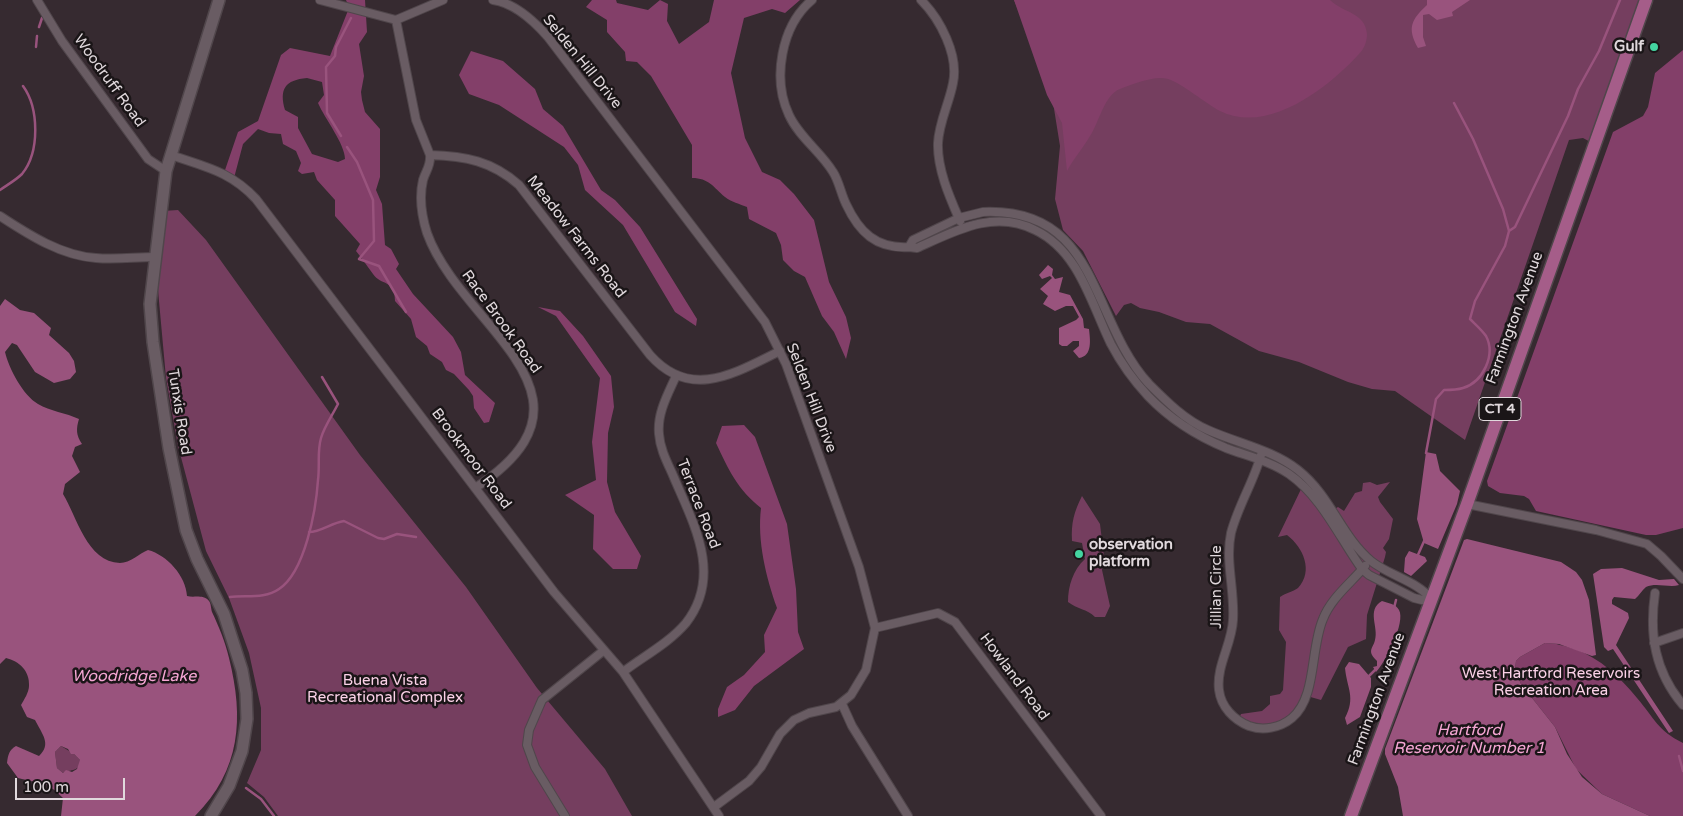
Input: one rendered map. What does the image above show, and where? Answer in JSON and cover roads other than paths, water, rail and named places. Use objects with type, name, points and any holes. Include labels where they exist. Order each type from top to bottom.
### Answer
[{"type":"main road","name":"Farmington Avenue","points":[[1351,816],[1466,504],[1646,0]]},
{"type":"street","name":"Woodruff Road","points":[[37,0],[62,41],[148,159],[166,171]]},
{"type":"street","name":"Tunxis Road","points":[[211,816],[229,786],[242,751],[247,719],[246,693],[242,670],[224,614],[190,543],[175,483],[151,323],[150,304],[166,171],[218,0]]},
{"type":"street","points":[[320,0],[396,20],[443,0]]},
{"type":"street","name":"Selden Hill Drive","points":[[495,0],[531,19],[548,38],[757,311],[780,351],[859,567],[874,628],[864,675],[851,695],[842,704]]},
{"type":"street","points":[[812,0],[804,7],[787,36],[781,62],[781,88],[789,116],[833,172],[846,205],[866,236],[883,244],[917,248],[963,227],[984,222],[1014,222],[1036,230],[1050,238],[1070,259],[1113,348],[1125,368],[1148,396],[1169,416],[1192,431],[1220,445],[1260,460],[1287,473],[1316,498],[1362,569],[1394,589],[1414,598],[1422,600],[1431,599]]},
{"type":"street","points":[[920,0],[931,10],[949,44],[954,80],[942,117],[938,144],[947,189],[963,227]]},
{"type":"street","points":[[396,20],[416,120],[430,155]]},
{"type":"street","name":"Brookmoor Road","points":[[171,155],[224,173],[244,187],[554,592],[623,672],[719,816]]},
{"type":"street","name":"Meadow Farms Road","points":[[430,155],[456,156],[478,160],[498,169],[520,185],[650,355],[676,376],[694,380],[719,378],[780,351]]},
{"type":"street","name":"Race Brook Road","points":[[430,155],[430,164],[423,180],[421,194],[423,217],[430,239],[445,267],[522,369],[532,394],[532,422],[524,446],[509,463],[475,488]]},
{"type":"street","points":[[909,247],[913,240],[959,218],[983,212],[1017,213],[1043,224],[1063,238],[1083,262],[1123,346],[1138,369],[1160,395],[1194,423],[1262,451],[1296,468],[1310,479],[1329,502],[1358,548],[1370,560],[1389,574],[1422,590],[1431,599]]},
{"type":"street","points":[[0,216],[43,241],[74,254],[108,259],[155,257]]},
{"type":"street","name":"Terrace Road","points":[[623,672],[676,633],[693,611],[703,587],[702,547],[659,439],[660,418],[676,376]]},
{"type":"street","name":"Jillian Circle","points":[[1262,451],[1231,534],[1230,566],[1233,621],[1230,642],[1220,671],[1219,691],[1225,707],[1238,721],[1257,728],[1269,728],[1292,719],[1302,708],[1310,692],[1316,641],[1323,617],[1338,596],[1370,560]]},
{"type":"street","points":[[1466,504],[1596,530],[1647,544],[1683,580]]},
{"type":"street","points":[[1655,593],[1652,622],[1659,668],[1674,694],[1683,704]]},
{"type":"street","name":"Howland Road","points":[[874,628],[938,613],[955,622],[1101,816]]},
{"type":"street","points":[[1654,643],[1683,633]]},
{"type":"street","points":[[565,816],[535,767],[529,752],[529,730],[542,700],[603,650]]},
{"type":"street","points":[[714,807],[749,781],[761,767],[780,734],[794,720],[804,715],[842,704],[852,726],[908,816]]},
{"type":"water","points":[[1427,0],[1470,0],[1452,12],[1453,16],[1437,20],[1429,14],[1423,15],[1423,37],[1426,46],[1418,48],[1413,35],[1412,25],[1417,15],[1427,5]]},
{"type":"water","points":[[1048,265],[1053,269],[1052,275],[1055,279],[1063,277],[1059,292],[1070,295],[1083,319],[1084,328],[1089,329],[1089,351],[1083,357],[1079,358],[1073,351],[1079,346],[1079,341],[1073,341],[1067,346],[1059,344],[1059,328],[1079,317],[1073,306],[1066,306],[1055,311],[1043,304],[1048,296],[1040,289],[1052,278],[1050,276],[1042,279],[1039,275]]},
{"type":"water","name":"Woodridge Lake","points":[[5,299],[20,310],[34,313],[51,328],[49,335],[69,353],[74,361],[76,372],[70,379],[54,383],[35,372],[17,345],[12,343],[5,352],[17,381],[32,400],[79,419],[77,432],[82,444],[75,447],[72,456],[80,472],[65,484],[63,494],[84,537],[99,555],[109,561],[120,563],[148,550],[162,556],[179,574],[186,588],[187,596],[201,597],[209,601],[222,634],[234,680],[237,722],[235,742],[230,762],[222,780],[195,816],[61,816],[63,798],[57,792],[47,785],[18,778],[7,763],[9,753],[16,746],[39,756],[43,752],[45,743],[43,734],[35,720],[27,717],[21,705],[29,688],[26,671],[19,664],[6,658],[0,664],[0,306]],"holes":[[[61,746],[68,749],[71,754],[74,754],[80,760],[77,769],[72,772],[66,770],[63,773],[57,768],[55,752]]]},
{"type":"water","points":[[1426,452],[1436,454],[1440,471],[1460,491],[1457,504],[1438,549],[1424,543],[1417,519]]},
{"type":"water","name":"Hartford Reservoir Number 1","points":[[1467,539],[1561,562],[1576,572],[1582,580],[1589,600],[1596,655],[1592,656],[1559,644],[1545,643],[1520,657],[1516,661],[1515,670],[1521,684],[1555,727],[1567,754],[1582,777],[1602,794],[1650,816],[1403,816],[1398,787],[1385,754],[1385,749],[1464,540]]},
{"type":"water","points":[[1409,551],[1425,557],[1427,561],[1411,576],[1404,572],[1405,558]]},
{"type":"water","points":[[1622,568],[1659,580],[1674,579],[1679,585],[1650,586],[1646,587],[1635,599],[1614,597],[1612,600],[1612,604],[1628,613],[1629,618],[1616,645],[1673,731],[1669,733],[1613,649],[1608,651],[1604,647],[1593,574],[1601,569]]},
{"type":"water","points":[[1382,601],[1396,606],[1399,610],[1400,623],[1394,642],[1376,672],[1373,667],[1377,666],[1377,661],[1372,656],[1371,651],[1376,635],[1374,614],[1377,605]]},
{"type":"water","points":[[1349,662],[1359,664],[1371,678],[1371,687],[1360,717],[1347,725],[1345,718],[1350,704],[1350,693],[1345,668]]},
{"type":"waterway","points":[[1509,231],[1515,227],[1568,116],[1578,89],[1599,51],[1620,0]]},
{"type":"waterway","points":[[39,27],[42,18]]},
{"type":"waterway","points":[[341,136],[327,113],[326,67],[335,56],[336,47],[351,18]]},
{"type":"waterway","points":[[36,47],[37,36]]},
{"type":"waterway","points":[[0,190],[22,174],[32,154],[35,130],[34,118],[32,106],[23,86]]},
{"type":"waterway","points":[[1426,453],[1436,399],[1444,390],[1458,389],[1470,385],[1482,374],[1486,367],[1489,343],[1486,336],[1470,319],[1475,301],[1505,246],[1509,231],[1503,209],[1473,139],[1454,103]]},
{"type":"waterway","points":[[347,147],[357,162],[373,200],[374,241],[359,259],[379,266],[406,312]]},
{"type":"waterway","points":[[230,597],[262,595],[274,592],[288,581],[302,555],[308,539],[315,507],[321,438],[338,404],[322,377]]},
{"type":"waterway","points":[[309,532],[318,531],[344,521],[378,538],[384,539],[397,534],[416,537]]},
{"type":"waterway","points":[[1417,557],[1425,539]]},
{"type":"waterway","points":[[1394,608],[1396,600]]},
{"type":"waterway","points":[[1367,678],[1377,668]]},
{"type":"waterway","points":[[1679,756],[1683,771]]},
{"type":"waterway","points":[[246,788],[261,799],[274,816]]},
{"type":"place","name":"Gulf","points":[[1654,47]]},
{"type":"place","name":"observation platform","points":[[1079,554]]},
{"type":"park label","name":"West Hartford Reservoirs Recreation Area","points":[[1551,682]]},
{"type":"park label","name":"Buena Vista Recreational Complex","points":[[385,690]]}]
